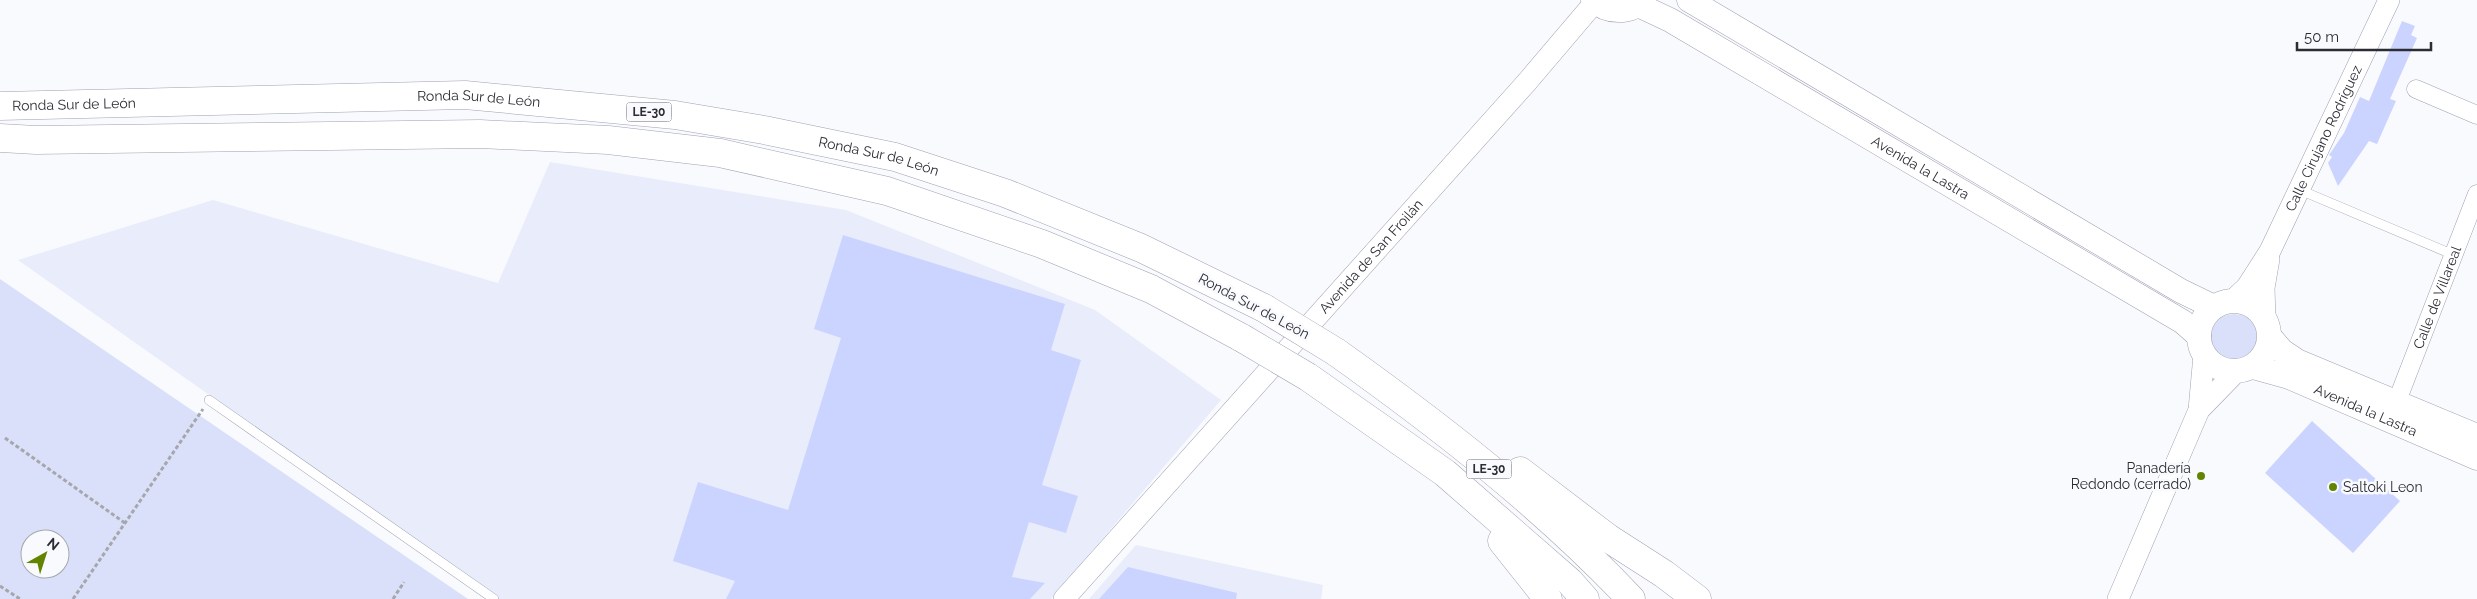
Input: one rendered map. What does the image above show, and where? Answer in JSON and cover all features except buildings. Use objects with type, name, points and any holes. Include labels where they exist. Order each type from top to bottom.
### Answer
[{"type":"highway","name":"Ronda Sur de León","points":[[0,106],[465,95],[675,115],[764,130],[895,157],[1005,193],[1141,248],[1264,308],[1336,352],[1384,386],[1529,501],[1605,571],[1630,599]]},
{"type":"highway","name":"LE-30","points":[[0,138],[36,140],[480,134],[608,140],[720,153],[887,191],[1042,244],[1151,289],[1242,338],[1308,377],[1445,473],[1562,576],[1585,599]]},
{"type":"highway","points":[[1384,386],[1467,431],[1608,538],[1664,574],[1697,599]]},
{"type":"highway","points":[[1445,473],[1548,599]]},
{"type":"main road","name":"Avenida la Lastra","points":[[1689,0],[2164,281],[2223,304]]},
{"type":"main road","points":[[1594,1],[1609,9],[1616,10],[1624,10],[1641,2]]},
{"type":"main road","name":"Avenida la Lastra","points":[[1641,2],[2183,322],[2202,345]]},
{"type":"main road","points":[[2223,304],[2250,305],[2267,327],[2268,348],[2262,359],[2245,369],[2218,368],[2202,345],[2201,325],[2223,304]]},
{"type":"main road","name":"Avenida la Lastra","points":[[2267,327],[2282,351],[2297,361],[2397,401],[2477,436]]},
{"type":"main road","name":"Avenida la Lastra","points":[[2245,369],[2289,377],[2477,458]]},
{"type":"street","name":"Calle Cirujano Rodríguez","points":[[2223,304],[2247,286],[2270,251],[2390,0]]},
{"type":"street","name":"Avenida de San Froilán","points":[[1064,599],[1514,97],[1594,1]]},
{"type":"street","points":[[2416,89],[2477,115]]},
{"type":"street","name":"Calle de Villareal","points":[[2397,401],[2477,194]]},
{"type":"street","name":"Calle Cirujano Rodríguez","points":[[2267,327],[2264,288],[2270,251]]},
{"type":"street","points":[[2118,599],[2200,410],[2202,345]]},
{"type":"street","points":[[2200,410],[2245,369]]},
{"type":"lane","points":[[2300,190],[2454,254]]},
{"type":"lane","points":[[209,400],[494,599]]},
{"type":"path","points":[[73,599],[209,400]]},
{"type":"path","points":[[5,438],[125,523]]},
{"type":"path","points":[[393,599],[404,582]]},
{"type":"path","points":[[0,586],[20,599]]},
{"type":"shaded area","points":[[550,162],[846,210],[1095,310],[1221,400],[1051,599],[498,599],[18,260],[213,200],[498,283]]},
{"type":"shaded area","points":[[0,279],[468,599],[0,599]]},
{"type":"shaded area","points":[[2229,314],[2239,314],[2248,318],[2254,324],[2257,329],[2257,347],[2248,358],[2239,362],[2229,362],[2220,358],[2214,352],[2210,343],[2210,333],[2214,324],[2220,318]]},
{"type":"shaded area","points":[[1136,545],[1323,585],[1321,599],[1089,599]]},
{"type":"place","name":"Panadería Redondo (cerrado)","points":[[2201,476]]},
{"type":"place","name":"Saltoki Leon","points":[[2333,487]]}]
